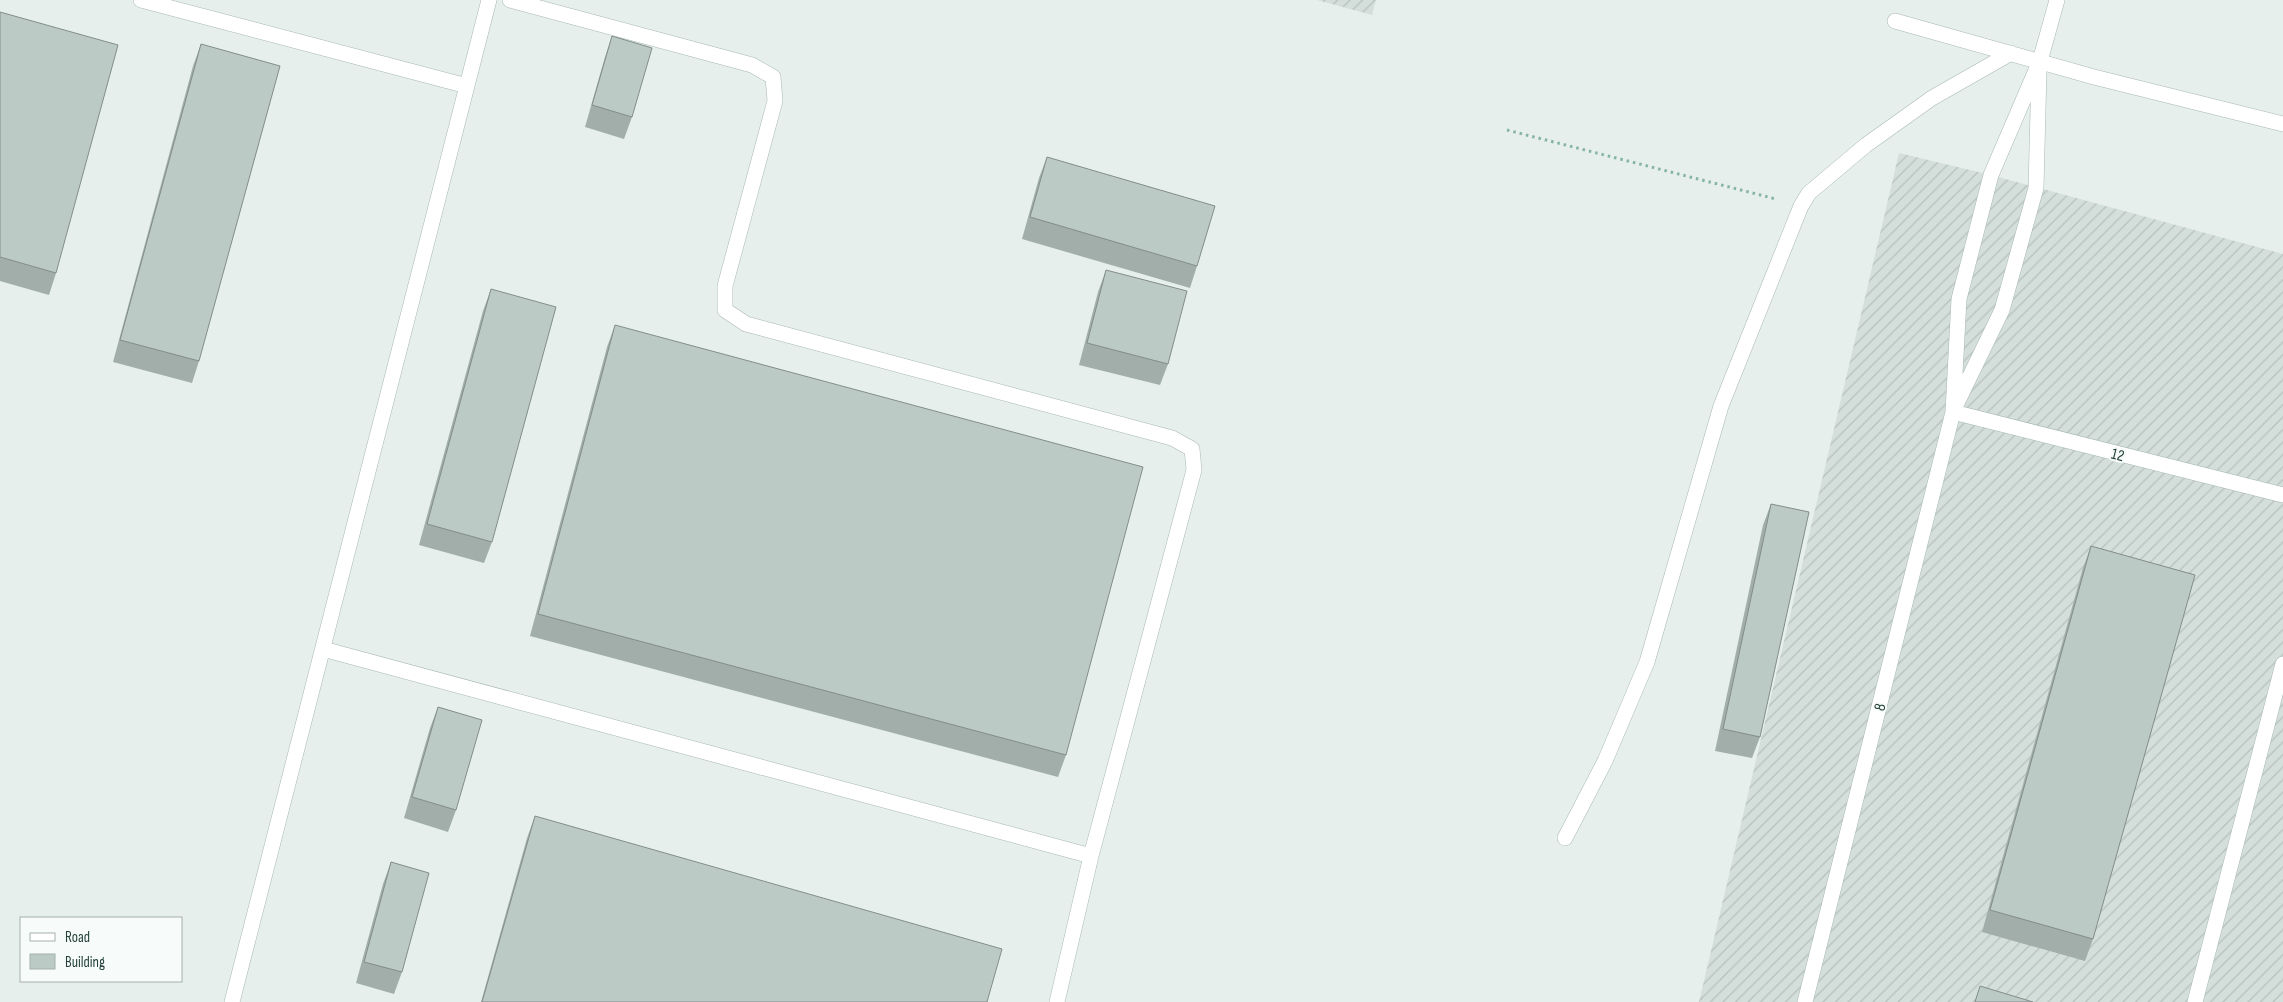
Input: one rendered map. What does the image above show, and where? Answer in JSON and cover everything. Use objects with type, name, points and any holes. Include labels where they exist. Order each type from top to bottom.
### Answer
[{"type":"street","points":[[141,0],[467,86]]},
{"type":"street","points":[[232,1002],[489,0]]},
{"type":"street","points":[[510,0],[752,65],[773,78],[775,101],[725,286],[726,310],[746,324],[1162,436],[1192,449],[1194,470],[1091,856],[1057,1002]]},
{"type":"street","points":[[1953,412],[1958,299],[1991,175],[2040,61],[2057,0]]},
{"type":"street","points":[[1895,21],[2094,77],[2283,124]]},
{"type":"street","points":[[1565,838],[1605,761],[1647,662],[1721,406],[1801,206],[1809,193],[1874,140],[1932,98],[2011,53]]},
{"type":"street","points":[[1953,412],[2002,310],[2036,188],[2040,61]]},
{"type":"street","name":"12","points":[[1953,412],[2283,495]]},
{"type":"street","name":"8","points":[[1804,1002],[1953,412]]},
{"type":"street","points":[[323,649],[1091,856]]},
{"type":"street","points":[[2195,1002],[2283,664]]},
{"type":"path","points":[[1507,130],[1801,206]]},
{"type":"shaded area","points":[[1317,0],[1376,0],[1372,15]]},
{"type":"shaded area","points":[[1899,153],[1991,175],[2283,254],[2283,1002],[1699,1002]]},
{"type":"building","points":[[0,12],[118,45],[56,273],[0,257]]},
{"type":"building","points":[[612,36],[652,48],[632,117],[592,105]]},
{"type":"building","points":[[201,44],[280,66],[199,361],[120,340]]},
{"type":"building","points":[[1047,157],[1215,206],[1197,266],[1030,217]]},
{"type":"building","points":[[1106,270],[1187,291],[1168,364],[1087,343]]},
{"type":"building","points":[[491,289],[556,307],[492,542],[427,524]]},
{"type":"building","points":[[615,325],[1143,467],[1066,755],[538,614]]},
{"type":"building","points":[[1771,504],[1809,512],[1760,737],[1723,729]]},
{"type":"building","points":[[2091,546],[2195,575],[2093,939],[1990,910]]},
{"type":"building","points":[[438,707],[482,720],[456,810],[412,797]]},
{"type":"building","points":[[535,816],[1002,949],[987,1002],[482,1002]]},
{"type":"building","points":[[391,862],[429,873],[402,972],[364,962]]},
{"type":"building","points":[[1980,986],[2033,1002],[1975,1002]]}]
